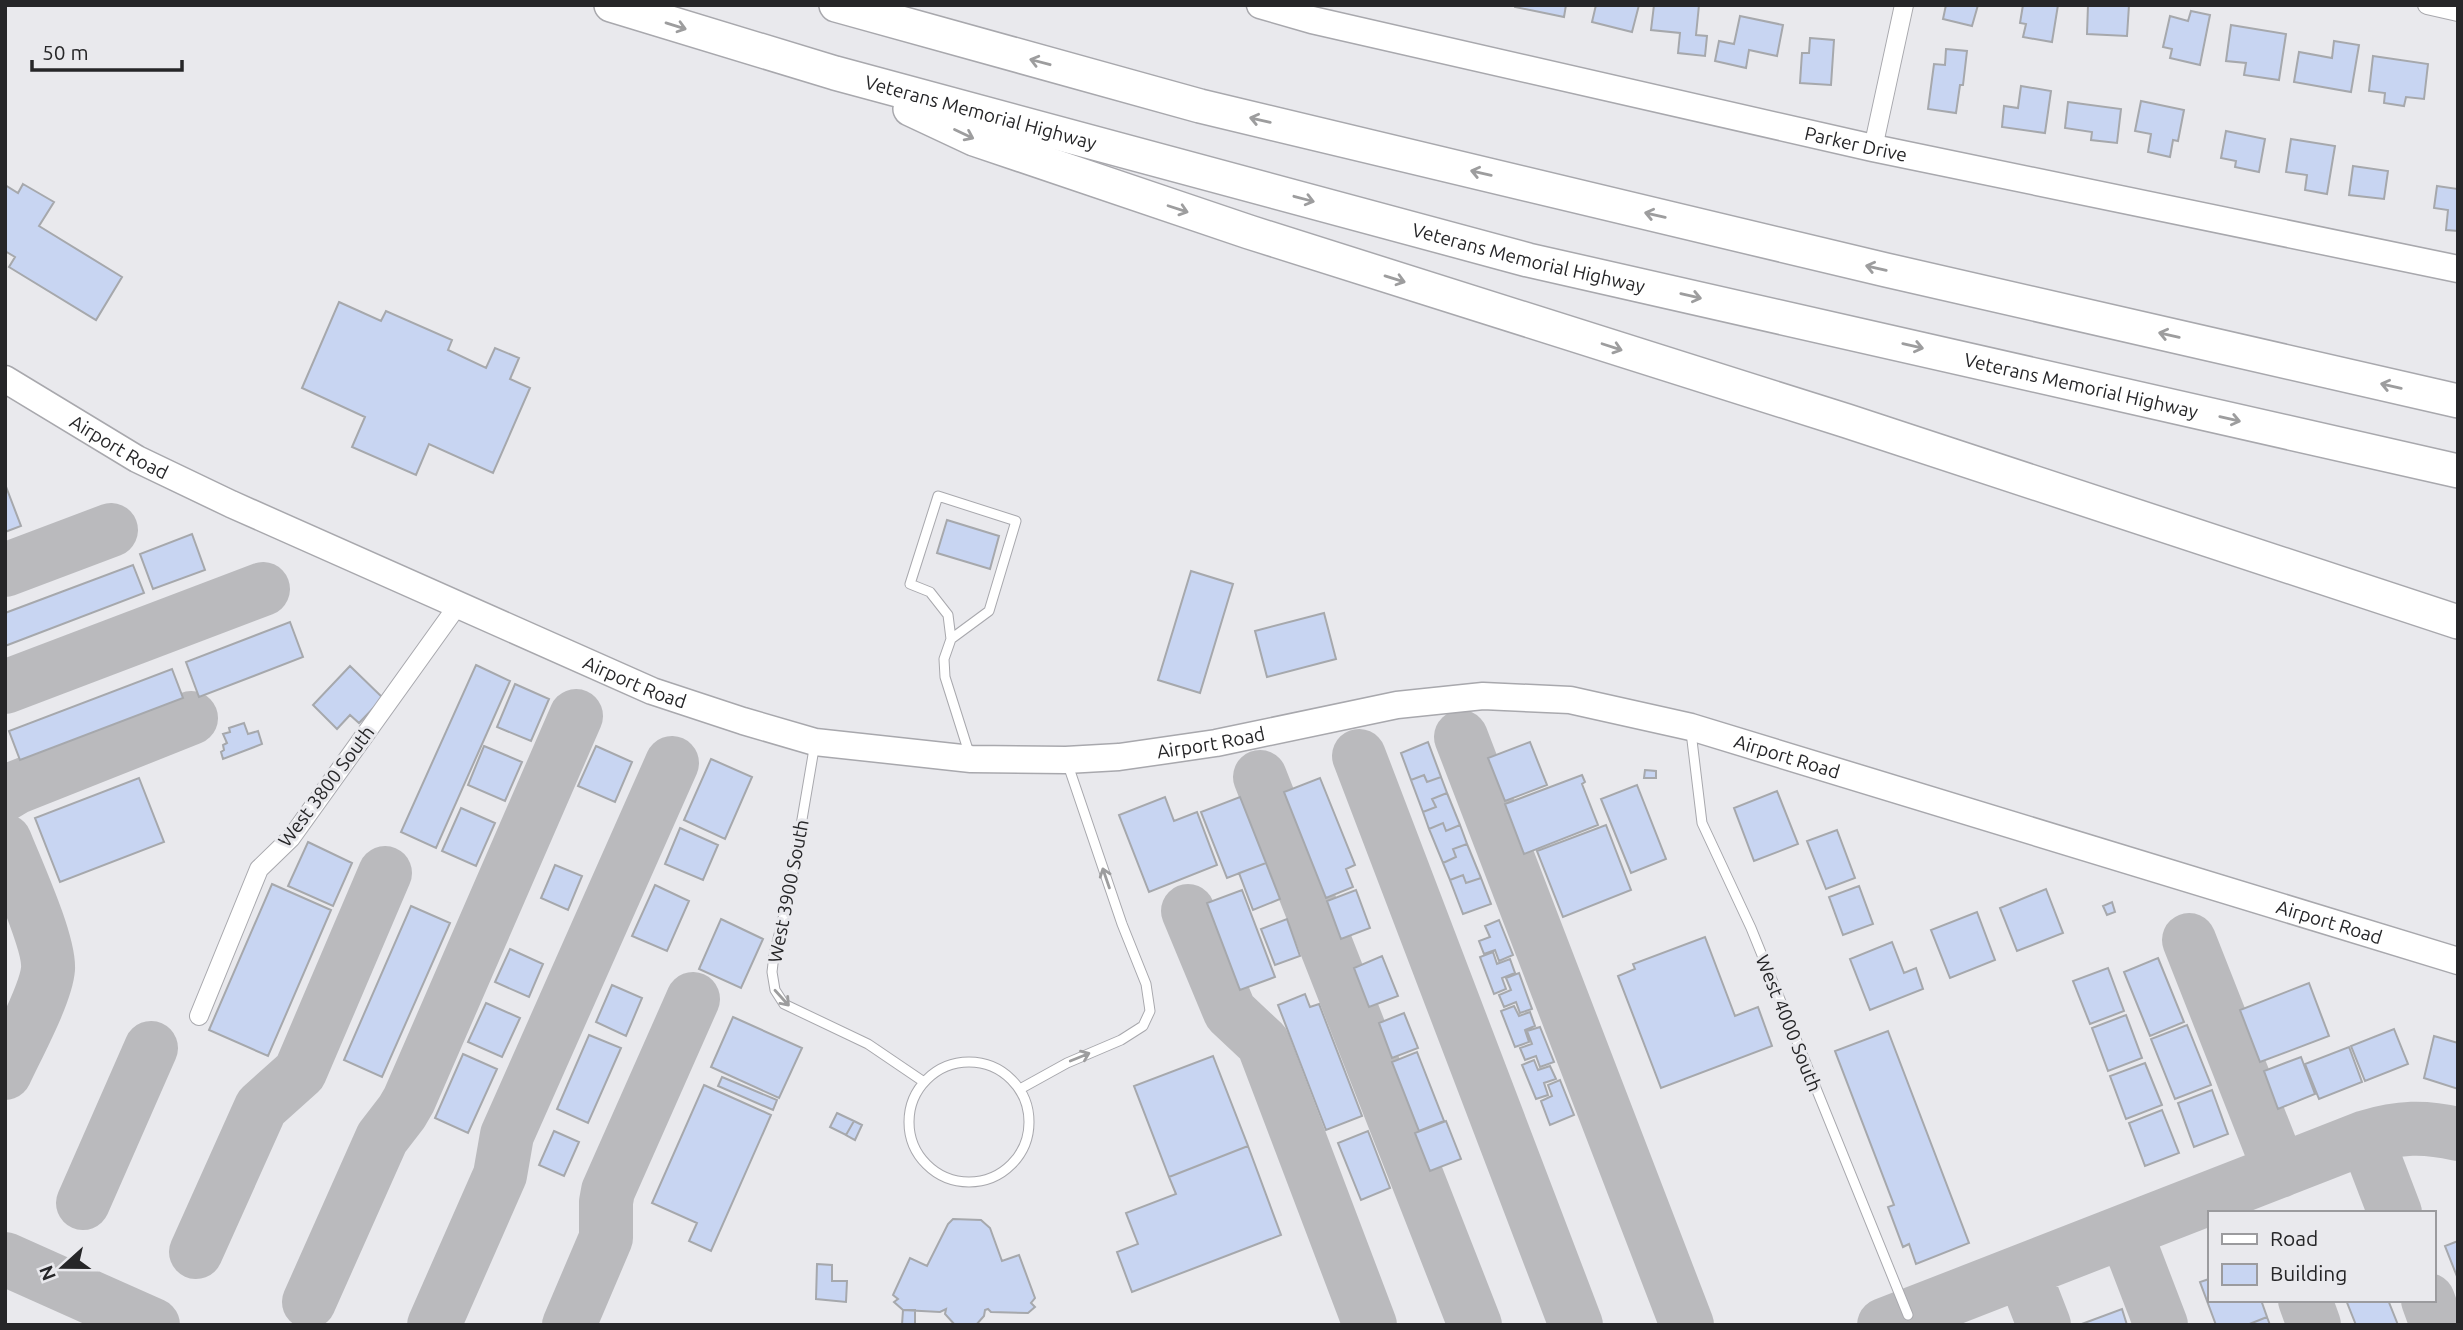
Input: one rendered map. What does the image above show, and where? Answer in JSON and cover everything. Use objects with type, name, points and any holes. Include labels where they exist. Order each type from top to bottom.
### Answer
[{"type":"highway","name":"Veterans Memorial Highway","points":[[611,5],[835,73],[1528,260],[2458,471]]},
{"type":"highway","points":[[836,5],[1200,106],[1873,267],[2458,401]]},
{"type":"highway","points":[[835,73],[974,139],[1112,187],[1861,425],[2458,622]]},
{"type":"street","name":"Parker Drive","points":[[1260,5],[1325,23],[1873,148],[2458,270]]},
{"type":"street","points":[[1873,148],[1904,5]]},
{"type":"street","points":[[2427,5],[2458,12]]},
{"type":"street","name":"Airport Road","points":[[5,379],[137,459],[231,505],[652,691],[816,742],[971,759],[1066,760],[1119,757],[1216,743],[1397,705],[1483,696],[1570,700],[1691,727],[2458,961]]},
{"type":"street","name":"West 3800 South","points":[[199,1016],[260,869],[291,838],[458,605]]},
{"type":"lane","points":[[951,639],[989,611],[1016,521],[938,496],[910,584],[930,592],[948,615],[951,639],[944,659],[945,677],[971,759]]},
{"type":"lane","name":"West 4000 South","points":[[1691,727],[1702,823],[1751,928],[1908,1315]]},
{"type":"lane","name":"West 3900 South","points":[[816,742],[790,890],[774,955],[772,972],[775,990],[785,1004],[868,1044],[924,1082]]},
{"type":"lane","points":[[1020,1089],[1067,1063],[1121,1040],[1143,1026],[1150,1012],[1146,984],[1122,924],[1066,760]]},
{"type":"lane","points":[[974,1062],[992,1066],[1007,1075],[1020,1089],[1027,1103],[1030,1119],[1028,1139],[1019,1157],[1005,1172],[989,1180],[971,1183],[953,1181],[936,1173],[922,1161],[913,1145],[909,1112],[924,1082],[938,1070],[955,1063],[974,1062]]},
{"type":"building","points":[[1515,5],[1566,5],[1564,17]]},
{"type":"building","points":[[1596,5],[1639,5],[1632,32],[1592,22]]},
{"type":"building","points":[[1654,5],[1699,5],[1696,35],[1707,36],[1705,56],[1678,53],[1680,33],[1651,30]]},
{"type":"building","points":[[1946,5],[1978,5],[1972,26],[1943,19]]},
{"type":"building","points":[[2023,5],[2058,5],[2052,42],[2023,37],[2026,24],[2020,23]]},
{"type":"building","points":[[2088,5],[2129,5],[2127,36],[2087,34]]},
{"type":"building","points":[[2191,11],[2210,15],[2200,65],[2170,58],[2172,49],[2163,47],[2170,16],[2188,21]]},
{"type":"building","points":[[1740,16],[1783,25],[1777,56],[1749,50],[1746,68],[1715,61],[1719,41],[1734,44]]},
{"type":"building","points":[[2231,25],[2286,34],[2279,80],[2244,75],[2246,63],[2226,61]]},
{"type":"building","points":[[1810,38],[1834,40],[1831,85],[1800,83],[1802,53],[1809,53]]},
{"type":"building","points":[[2334,41],[2359,45],[2351,92],[2294,82],[2299,52],[2332,58]]},
{"type":"building","points":[[1946,49],[1967,51],[1956,113],[1928,109],[1934,64],[1945,65]]},
{"type":"building","points":[[2373,56],[2428,64],[2424,99],[2406,97],[2404,106],[2384,103],[2385,93],[2369,91]]},
{"type":"building","points":[[2021,86],[2051,91],[2045,133],[2002,127],[2004,106],[2018,108]]},
{"type":"building","points":[[2141,101],[2184,110],[2178,141],[2173,140],[2170,157],[2148,152],[2151,134],[2135,131]]},
{"type":"building","points":[[2068,102],[2121,109],[2117,143],[2091,140],[2092,132],[2065,128]]},
{"type":"building","points":[[2226,131],[2265,139],[2259,172],[2235,167],[2236,161],[2221,158]]},
{"type":"building","points":[[2291,139],[2335,146],[2327,194],[2305,190],[2307,175],[2286,172]]},
{"type":"building","points":[[2353,166],[2388,171],[2384,199],[2349,195]]},
{"type":"building","points":[[23,184],[54,202],[39,226],[122,277],[96,320],[9,267],[15,257],[5,251],[5,185],[18,193]]},
{"type":"building","points":[[2437,186],[2458,189],[2458,231],[2446,230],[2448,210],[2434,208]]},
{"type":"building","points":[[339,302],[381,321],[386,311],[452,340],[448,350],[486,368],[495,348],[519,358],[510,379],[530,388],[493,473],[429,444],[416,475],[352,447],[365,417],[302,388]]},
{"type":"building","points":[[5,484],[21,526],[5,532]]},
{"type":"building","points":[[947,520],[999,536],[990,569],[937,553]]},
{"type":"building","points":[[192,534],[205,570],[153,589],[140,554]]},
{"type":"building","points":[[133,565],[144,593],[5,646],[5,613]]},
{"type":"building","points":[[1191,571],[1233,584],[1200,693],[1158,680]]},
{"type":"building","points":[[1324,613],[1336,659],[1267,677],[1255,631]]},
{"type":"building","points":[[290,622],[303,657],[199,697],[186,662]]},
{"type":"building","points":[[476,665],[510,681],[436,848],[401,832]]},
{"type":"building","points":[[350,666],[383,698],[359,723],[350,715],[337,729],[313,705]]},
{"type":"building","points":[[172,669],[183,698],[20,760],[9,731]]},
{"type":"building","points":[[515,684],[549,699],[531,741],[497,727]]},
{"type":"building","points":[[244,723],[248,734],[258,731],[262,744],[223,759],[221,752],[224,750],[223,745],[227,743],[223,734],[230,732],[229,728]]},
{"type":"building","points":[[1428,742],[1441,777],[1427,782],[1424,775],[1411,780],[1401,753]]},
{"type":"building","points":[[1530,742],[1547,785],[1505,801],[1488,758]]},
{"type":"building","points":[[484,746],[522,762],[505,801],[468,785]]},
{"type":"building","points":[[596,746],[632,762],[615,802],[578,786]]},
{"type":"building","points":[[711,759],[752,777],[725,839],[684,820]]},
{"type":"building","points":[[1645,770],[1656,771],[1656,778],[1644,778]]},
{"type":"building","points":[[1424,775],[1427,782],[1441,777],[1447,793],[1432,799],[1436,807],[1423,812],[1411,780]]},
{"type":"building","points":[[1582,775],[1585,782],[1582,784],[1598,825],[1524,854],[1505,804]]},
{"type":"building","points":[[139,778],[164,842],[60,882],[35,818]]},
{"type":"building","points":[[1320,778],[1355,865],[1346,869],[1353,887],[1326,898],[1284,792]]},
{"type":"building","points":[[1637,785],[1666,859],[1631,873],[1601,799]]},
{"type":"building","points":[[1777,791],[1798,844],[1754,861],[1734,808]]},
{"type":"building","points":[[1447,793],[1460,825],[1446,831],[1443,823],[1429,829],[1423,812],[1436,807],[1432,799]]},
{"type":"building","points":[[1165,797],[1174,821],[1197,812],[1217,865],[1149,892],[1119,815]]},
{"type":"building","points":[[1240,797],[1266,863],[1227,878],[1201,812]]},
{"type":"building","points":[[461,808],[495,823],[476,866],[442,851]]},
{"type":"building","points":[[1443,823],[1446,831],[1460,825],[1467,844],[1453,849],[1456,857],[1443,863],[1429,829]]},
{"type":"building","points":[[1606,825],[1631,890],[1563,917],[1537,851]]},
{"type":"building","points":[[680,828],[718,845],[703,880],[665,864]]},
{"type":"building","points":[[1837,830],[1855,878],[1826,889],[1807,841]]},
{"type":"building","points":[[308,842],[352,863],[333,906],[288,886]]},
{"type":"building","points":[[1467,844],[1481,878],[1466,883],[1463,875],[1450,880],[1443,863],[1456,857],[1453,849]]},
{"type":"building","points":[[1266,863],[1280,899],[1253,910],[1239,873]]},
{"type":"building","points":[[555,865],[582,876],[568,910],[541,898]]},
{"type":"building","points":[[1463,875],[1466,883],[1481,878],[1491,904],[1463,914],[1450,880]]},
{"type":"building","points":[[272,884],[331,910],[268,1056],[209,1030]]},
{"type":"building","points":[[655,885],[689,901],[667,951],[632,936]]},
{"type":"building","points":[[1859,886],[1873,924],[1843,935],[1829,897]]},
{"type":"building","points":[[2046,889],[2063,933],[2017,951],[2000,908]]},
{"type":"building","points":[[1242,890],[1275,977],[1240,990],[1207,903]]},
{"type":"building","points":[[1356,890],[1370,928],[1341,939],[1327,901]]},
{"type":"building","points":[[2112,902],[2115,912],[2107,915],[2103,906]]},
{"type":"building","points":[[411,906],[450,923],[382,1077],[344,1060]]},
{"type":"building","points":[[1977,912],[1995,960],[1950,978],[1931,930]]},
{"type":"building","points":[[721,919],[763,939],[741,988],[699,969]]},
{"type":"building","points":[[1287,919],[1300,956],[1275,965],[1261,929]]},
{"type":"building","points":[[1499,920],[1513,955],[1499,961],[1495,950],[1484,954],[1479,941],[1490,937],[1485,926]]},
{"type":"building","points":[[1705,937],[1735,1016],[1758,1007],[1772,1046],[1661,1088],[1618,976],[1635,969],[1633,964]]},
{"type":"building","points":[[1892,942],[1904,973],[1916,968],[1923,989],[1870,1010],[1850,959]]},
{"type":"building","points":[[510,949],[543,964],[529,997],[495,982]]},
{"type":"building","points":[[1493,952],[1497,964],[1510,959],[1515,973],[1502,978],[1506,989],[1494,994],[1480,957]]},
{"type":"building","points":[[1382,956],[1398,996],[1369,1007],[1354,968]]},
{"type":"building","points":[[2158,958],[2184,1022],[2150,1036],[2124,972]]},
{"type":"building","points":[[2108,968],[2124,1011],[2090,1024],[2073,981]]},
{"type":"building","points":[[1519,973],[1532,1009],[1520,1013],[1516,1002],[1504,1007],[1499,995],[1511,990],[1506,978]]},
{"type":"building","points":[[2309,983],[2329,1036],[2260,1062],[2240,1010]]},
{"type":"building","points":[[612,985],[642,998],[626,1036],[596,1022]]},
{"type":"building","points":[[1305,994],[1310,1007],[1319,1004],[1362,1116],[1326,1130],[1278,1005]]},
{"type":"building","points":[[486,1003],[520,1018],[502,1057],[468,1042]]},
{"type":"building","points":[[1514,1006],[1519,1016],[1530,1012],[1535,1026],[1525,1030],[1529,1042],[1515,1047],[1501,1011]]},
{"type":"building","points":[[1404,1013],[1418,1048],[1392,1058],[1379,1023]]},
{"type":"building","points":[[2126,1015],[2142,1058],[2108,1071],[2092,1028]]},
{"type":"building","points":[[733,1017],[802,1048],[779,1098],[711,1067]]},
{"type":"building","points":[[2187,1025],[2211,1085],[2175,1099],[2151,1039]]},
{"type":"building","points":[[1540,1027],[1554,1062],[1540,1067],[1536,1056],[1525,1060],[1520,1048],[1532,1044],[1527,1031]]},
{"type":"building","points":[[2394,1029],[2408,1064],[2365,1081],[2351,1046]]},
{"type":"building","points":[[1888,1031],[1969,1243],[1916,1264],[1909,1244],[1903,1247],[1888,1207],[1894,1205],[1835,1051]]},
{"type":"building","points":[[589,1035],[621,1048],[588,1123],[557,1109]]},
{"type":"building","points":[[2434,1036],[2458,1043],[2458,1089],[2424,1078]]},
{"type":"building","points":[[2349,1047],[2362,1082],[2319,1099],[2305,1064]]},
{"type":"building","points":[[1417,1052],[1444,1121],[1419,1131],[1392,1062]]},
{"type":"building","points":[[463,1054],[497,1069],[468,1133],[435,1118]]},
{"type":"building","points":[[1213,1056],[1248,1146],[1169,1177],[1134,1086]]},
{"type":"building","points":[[2301,1057],[2315,1094],[2278,1109],[2264,1071]]},
{"type":"building","points":[[1534,1060],[1538,1070],[1550,1066],[1556,1079],[1544,1083],[1548,1095],[1536,1099],[1522,1065]]},
{"type":"building","points":[[2145,1063],[2162,1105],[2126,1119],[2110,1076]]},
{"type":"building","points":[[722,1077],[777,1100],[773,1110],[718,1086]]},
{"type":"building","points":[[1560,1080],[1574,1115],[1550,1125],[1541,1101],[1552,1096],[1548,1085]]},
{"type":"building","points":[[704,1085],[771,1115],[711,1251],[689,1241],[697,1223],[652,1203]]},
{"type":"building","points":[[2212,1090],[2228,1134],[2194,1147],[2178,1103]]},
{"type":"building","points":[[2162,1110],[2179,1153],[2145,1166],[2129,1123]]},
{"type":"building","points":[[837,1113],[854,1121],[846,1135],[830,1127]]},
{"type":"building","points":[[854,1121],[862,1125],[855,1140],[846,1135]]},
{"type":"building","points":[[1446,1121],[1461,1159],[1430,1171],[1415,1133]]},
{"type":"building","points":[[554,1131],[579,1142],[564,1176],[539,1165]]},
{"type":"building","points":[[1368,1131],[1390,1188],[1361,1200],[1338,1143]]},
{"type":"building","points":[[1248,1146],[1281,1235],[1132,1292],[1117,1252],[1138,1244],[1126,1213],[1176,1194],[1169,1177]]},
{"type":"building","points":[[953,1219],[981,1220],[990,1228],[1002,1261],[1019,1255],[1035,1298],[1031,1303],[1035,1307],[1028,1313],[991,1312],[988,1309],[976,1325],[955,1325],[945,1314],[946,1309],[940,1312],[903,1310],[894,1302],[898,1299],[893,1295],[910,1258],[927,1266]]},
{"type":"building","points":[[2458,1241],[2458,1279],[2445,1246]]},
{"type":"building","points":[[817,1264],[832,1265],[832,1281],[847,1281],[846,1302],[816,1299]]},
{"type":"building","points":[[2208,1279],[2208,1302],[2262,1302],[2267,1317],[2247,1325],[2216,1325],[2200,1282]]},
{"type":"building","points":[[2347,1302],[2389,1302],[2398,1325],[2356,1325]]},
{"type":"building","points":[[2122,1309],[2127,1325],[2079,1325]]},
{"type":"building","points":[[903,1310],[915,1310],[915,1325],[902,1325]]},
{"type":"building","points":[[2267,1317],[2270,1325],[2247,1325]]},
{"type":"taxiway","points":[[5,570],[111,530]]},
{"type":"taxiway","points":[[5,687],[263,589]]},
{"type":"taxiway","points":[[309,1302],[382,1138],[409,1100],[576,716]]},
{"type":"taxiway","points":[[5,794],[191,718]]},
{"type":"taxiway","points":[[1461,737],[1687,1325]]},
{"type":"taxiway","points":[[1359,756],[1576,1325]]},
{"type":"taxiway","points":[[434,1325],[500,1175],[507,1135],[672,763]]},
{"type":"taxiway","points":[[1260,777],[1475,1325]]},
{"type":"taxiway","points":[[5,841],[38,924],[48,969],[37,1006],[5,1073]]},
{"type":"taxiway","points":[[196,1252],[261,1107],[300,1072],[385,873]]},
{"type":"taxiway","points":[[1188,911],[1230,1012],[1263,1043],[1370,1325]]},
{"type":"taxiway","points":[[2189,940],[2280,1171]]},
{"type":"taxiway","points":[[569,1325],[606,1238],[608,1191],[693,999]]},
{"type":"taxiway","points":[[83,1203],[151,1048]]},
{"type":"taxiway","points":[[1884,1325],[2366,1137],[2412,1129],[2458,1134]]},
{"type":"taxiway","points":[[2366,1137],[2394,1211]]},
{"type":"taxiway","points":[[2125,1231],[2161,1325]]},
{"type":"taxiway","points":[[5,1259],[153,1325]]},
{"type":"taxiway","points":[[2023,1271],[2044,1325]]},
{"type":"taxiway","points":[[2306,1302],[2314,1325]]},
{"type":"taxiway","points":[[2429,1302],[2437,1325]]}]
